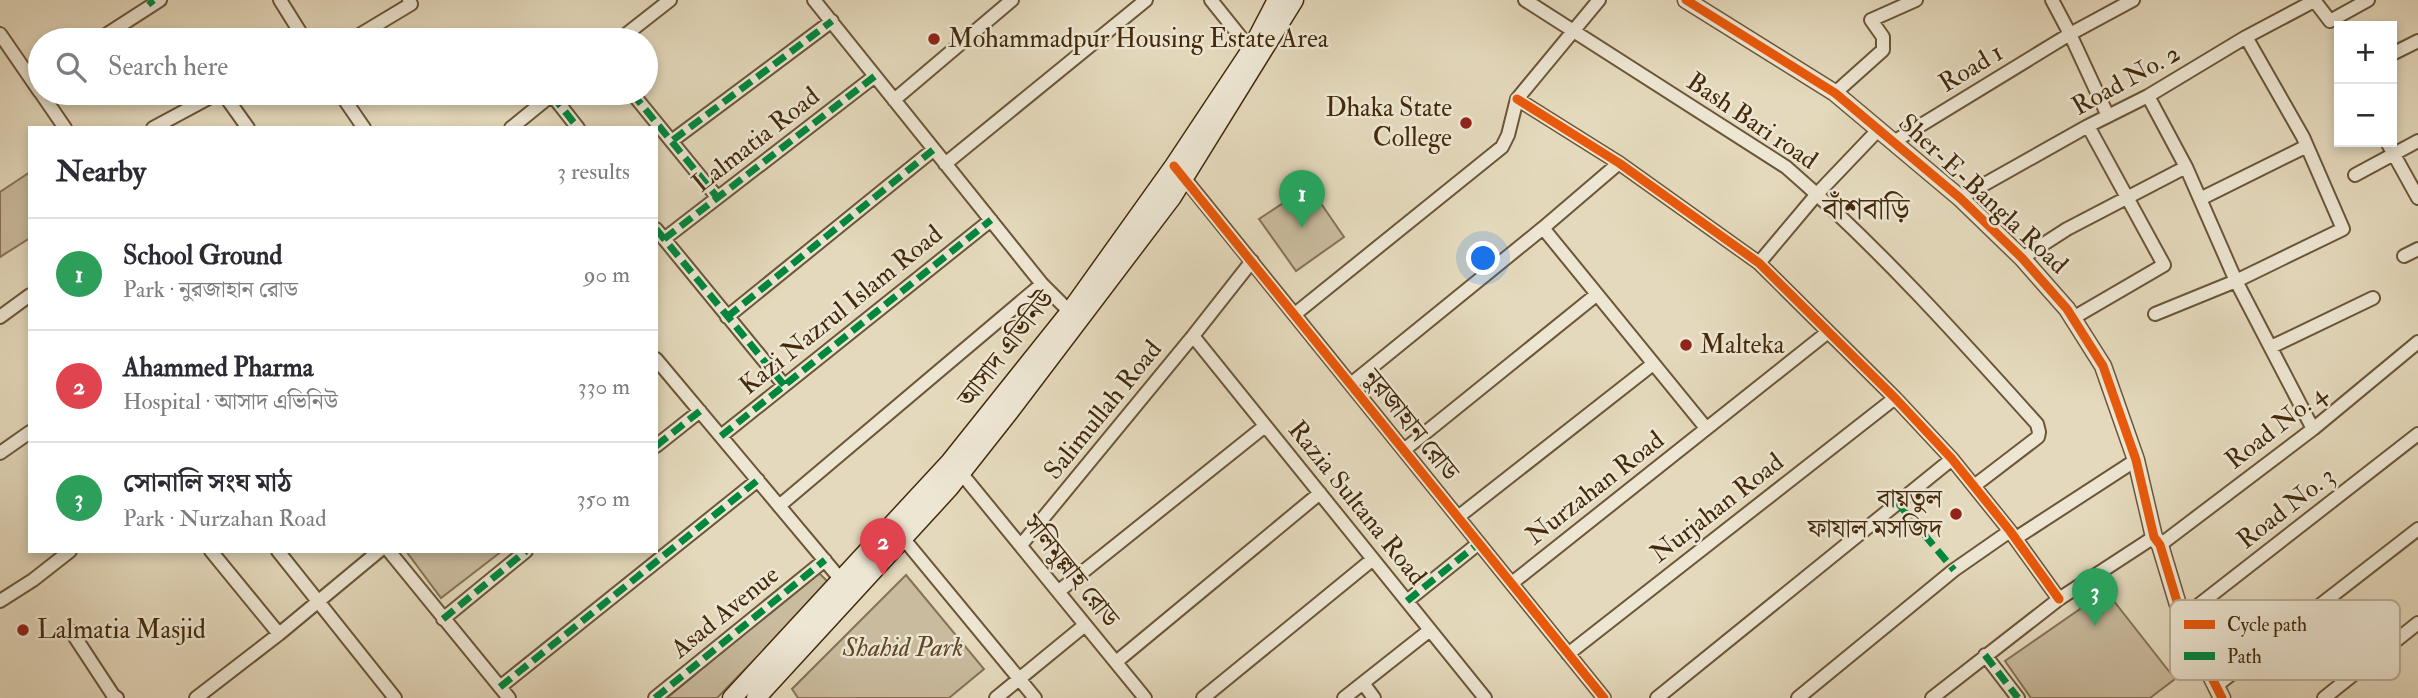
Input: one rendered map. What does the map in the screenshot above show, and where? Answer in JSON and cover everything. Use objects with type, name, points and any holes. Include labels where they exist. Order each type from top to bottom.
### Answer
[{"type":"main road","name":"আসাদ এভিনিউ","points":[[1179,172],[1251,50],[1277,0]]},
{"type":"main road","name":"আসাদ এভিনিউ","points":[[756,698],[902,538],[1074,317],[1179,172],[1294,0]]},
{"type":"main road","name":"আসাদ এভিনিউ","points":[[732,698],[842,581],[956,467]]},
{"type":"street","points":[[280,0],[298,28]]},
{"type":"street","points":[[371,28],[411,4],[409,0]]},
{"type":"street","points":[[634,28],[670,0]]},
{"type":"street","points":[[814,0],[1042,284],[1074,317]]},
{"type":"street","points":[[894,100],[1012,0]]},
{"type":"street","points":[[945,164],[1146,0]]},
{"type":"street","points":[[1212,0],[1251,50]]},
{"type":"street","name":"Bash Bari road","points":[[1525,0],[1786,167],[1931,306],[2036,424],[2039,432],[2038,437],[1975,485]]},
{"type":"street","points":[[1294,314],[1502,148],[1517,99],[1599,0]]},
{"type":"street","name":"Sher-E-Bangla Road","points":[[1686,0],[1835,93],[1895,141],[1960,198],[2022,258],[2073,318],[2103,366],[2136,460],[2157,541],[2176,600]]},
{"type":"street","points":[[1835,93],[1883,50],[1883,37],[1871,20],[1916,0]]},
{"type":"street","points":[[2052,0],[2108,116]]},
{"type":"street","name":"Road 1","points":[[1895,141],[2070,34],[2133,0]]},
{"type":"street","points":[[2314,1],[2330,21],[2368,0]]},
{"type":"street","name":"Road No. 2","points":[[1960,198],[2088,126],[2148,96],[2246,37],[2314,1]]},
{"type":"street","points":[[116,28],[154,2]]},
{"type":"street","points":[[673,140],[832,22]]},
{"type":"street","points":[[0,34],[28,71]]},
{"type":"street","points":[[2155,314],[2236,281],[2343,229],[2307,146],[2246,37]]},
{"type":"street","points":[[2397,52],[2418,41]]},
{"type":"street","name":"Lalmatia Road","points":[[660,234],[718,197],[875,76]]},
{"type":"street","points":[[2148,96],[2186,167],[2236,281],[2313,429]]},
{"type":"street","points":[[1517,99],[1619,163],[1759,263],[1895,398],[1952,459],[1975,485],[2059,599]]},
{"type":"street","points":[[51,105],[64,126]]},
{"type":"street","points":[[157,126],[196,105]]},
{"type":"street","points":[[232,105],[247,126]]},
{"type":"street","points":[[348,105],[363,126]]},
{"type":"street","points":[[513,126],[539,105]]},
{"type":"street","points":[[561,105],[577,126]]},
{"type":"street","points":[[642,105],[718,197]]},
{"type":"street","points":[[2073,318],[2164,265],[2126,200],[2088,126]]},
{"type":"street","points":[[1759,263],[1817,194],[1879,129]]},
{"type":"street","points":[[2355,174],[2418,141]]},
{"type":"street","points":[[2200,199],[2307,146]]},
{"type":"street","points":[[2389,147],[2418,198]]},
{"type":"street","points":[[727,317],[933,150]]},
{"type":"street","points":[[1351,384],[1543,229],[1619,163]]},
{"type":"street","points":[[2022,258],[2067,229],[2186,167]]},
{"type":"street","name":"নুরজাহান রোড","points":[[1179,172],[1604,698]]},
{"type":"street","name":"Kazi Nazrul Islam Road","points":[[721,436],[990,220]]},
{"type":"street","points":[[1543,229],[1706,428]]},
{"type":"street","points":[[660,234],[784,386]]},
{"type":"street","points":[[2404,256],[2418,248]]},
{"type":"street","name":"Salimullah Road","points":[[1021,545],[1252,261]]},
{"type":"street","points":[[779,506],[1042,284]]},
{"type":"street","points":[[1404,450],[1596,295]]},
{"type":"street","points":[[0,317],[28,296]]},
{"type":"street","points":[[2271,347],[2373,298]]},
{"type":"street","name":"Nurzahan Road","points":[[1512,583],[1828,332]]},
{"type":"street","name":"Razia Sultana Road","points":[[1193,336],[1485,698]]},
{"type":"street","name":"Road No. 4","points":[[2157,541],[2313,429],[2418,342]]},
{"type":"street","points":[[658,361],[842,581]]},
{"type":"street","points":[[1458,517],[1653,364]]},
{"type":"street","name":"Nurjahan Road","points":[[1568,654],[1895,398]]},
{"type":"street","points":[[658,444],[699,411]]},
{"type":"street","points":[[1059,592],[1265,425]]},
{"type":"street","points":[[0,453],[28,433]]},
{"type":"street","name":"Road No. 3","points":[[2205,600],[2418,434]]},
{"type":"street","points":[[1657,698],[1952,459]]},
{"type":"street","points":[[1798,698],[1954,570],[2136,460]]},
{"type":"street","name":"সলিমুল্লাহ রোড","points":[[956,467],[1145,698]]},
{"type":"street","points":[[391,553],[505,693],[758,480]]},
{"type":"street","points":[[1115,662],[1320,493]]},
{"type":"street","points":[[2331,600],[2418,529]]},
{"type":"street","points":[[902,538],[1035,698]]},
{"type":"street","points":[[1933,698],[2059,599],[2157,541]]},
{"type":"street","points":[[1407,601],[1479,543]]},
{"type":"street","points":[[0,601],[67,553]]},
{"type":"street","points":[[213,553],[279,634]]},
{"type":"street","points":[[280,553],[396,698]]},
{"type":"street","points":[[196,698],[319,602],[377,553]]},
{"type":"street","points":[[443,619],[524,553]]},
{"type":"street","points":[[1203,698],[1373,559]]},
{"type":"street","name":"Asad Avenue","points":[[655,698],[825,560]]},
{"type":"street","points":[[2400,637],[2418,623]]},
{"type":"street","points":[[996,698],[1086,625]]},
{"type":"street","points":[[1344,698],[1430,630]]},
{"type":"street","points":[[71,631],[82,651],[117,698]]},
{"type":"street","points":[[1985,655],[2018,698]]},
{"type":"street","points":[[2218,692],[2233,680]]},
{"type":"street","points":[[2324,698],[2347,680]]},
{"type":"street","points":[[1363,683],[1374,698]]},
{"type":"green space","points":[[28,173],[28,239],[0,257],[0,192]]},
{"type":"green space","points":[[1309,186],[1344,237],[1296,271],[1259,219]]},
{"type":"green space","points":[[407,553],[499,553],[441,598]]},
{"type":"green space","points":[[818,572],[829,583],[717,698],[667,698]]},
{"type":"green space","name":"Shahid Park","points":[[906,575],[984,669],[949,698],[798,698],[792,689]]},
{"type":"green space","points":[[2106,591],[2170,673],[2170,680],[2174,680],[2150,698],[2031,698],[2005,661]]},
{"type":"marked path","points":[[149,0],[153,5]]},
{"type":"marked path","points":[[673,140],[832,21]]},
{"type":"marked path","points":[[664,239],[875,76]]},
{"type":"marked path","points":[[560,105],[576,126]]},
{"type":"marked path","points":[[642,105],[717,197]]},
{"type":"marked path","points":[[727,317],[933,150]]},
{"type":"marked path","points":[[721,436],[991,220]]},
{"type":"marked path","points":[[658,231],[784,385]]},
{"type":"marked path","points":[[658,444],[700,411]]},
{"type":"marked path","points":[[500,687],[758,480]]},
{"type":"marked path","points":[[1897,502],[1954,570]]},
{"type":"marked path","points":[[1407,601],[1479,543]]},
{"type":"marked path","points":[[443,619],[524,553]]},
{"type":"marked path","points":[[655,698],[825,560]]},
{"type":"marked path","points":[[1985,655],[2018,698]]},
{"type":"cycle path","points":[[1686,0],[1835,93],[1960,198],[2022,258],[2067,309],[2103,366],[2136,460],[2154,537],[2160,545],[2177,600]]},
{"type":"cycle path","points":[[1517,99],[1619,163],[1759,263],[1895,398],[1952,459],[2010,531],[2059,599]]},
{"type":"cycle path","points":[[1174,166],[1604,698]]},
{"type":"cycle path","points":[[2213,680],[2222,698]]},
{"type":"place","name":"Mohammadpur Housing Estate Area","points":[[934,39]]},
{"type":"place","name":"Dhaka State College","points":[[1466,123]]},
{"type":"place","name":"School Ground","points":[[1302,228]]},
{"type":"place","name":"Malteka","points":[[1686,345]]},
{"type":"place","name":"বায়তুল ফাযাল মসজিদ","points":[[1956,514]]},
{"type":"place","name":"Ahammed Pharma","points":[[883,576]]},
{"type":"place","name":"সোনালি সংঘ মাঠ","points":[[2095,626]]},
{"type":"place","name":"Lalmatia Masjid","points":[[23,630]]},
{"type":"district","name":"বাঁশবাড়ি","points":[[1866,209]]}]
